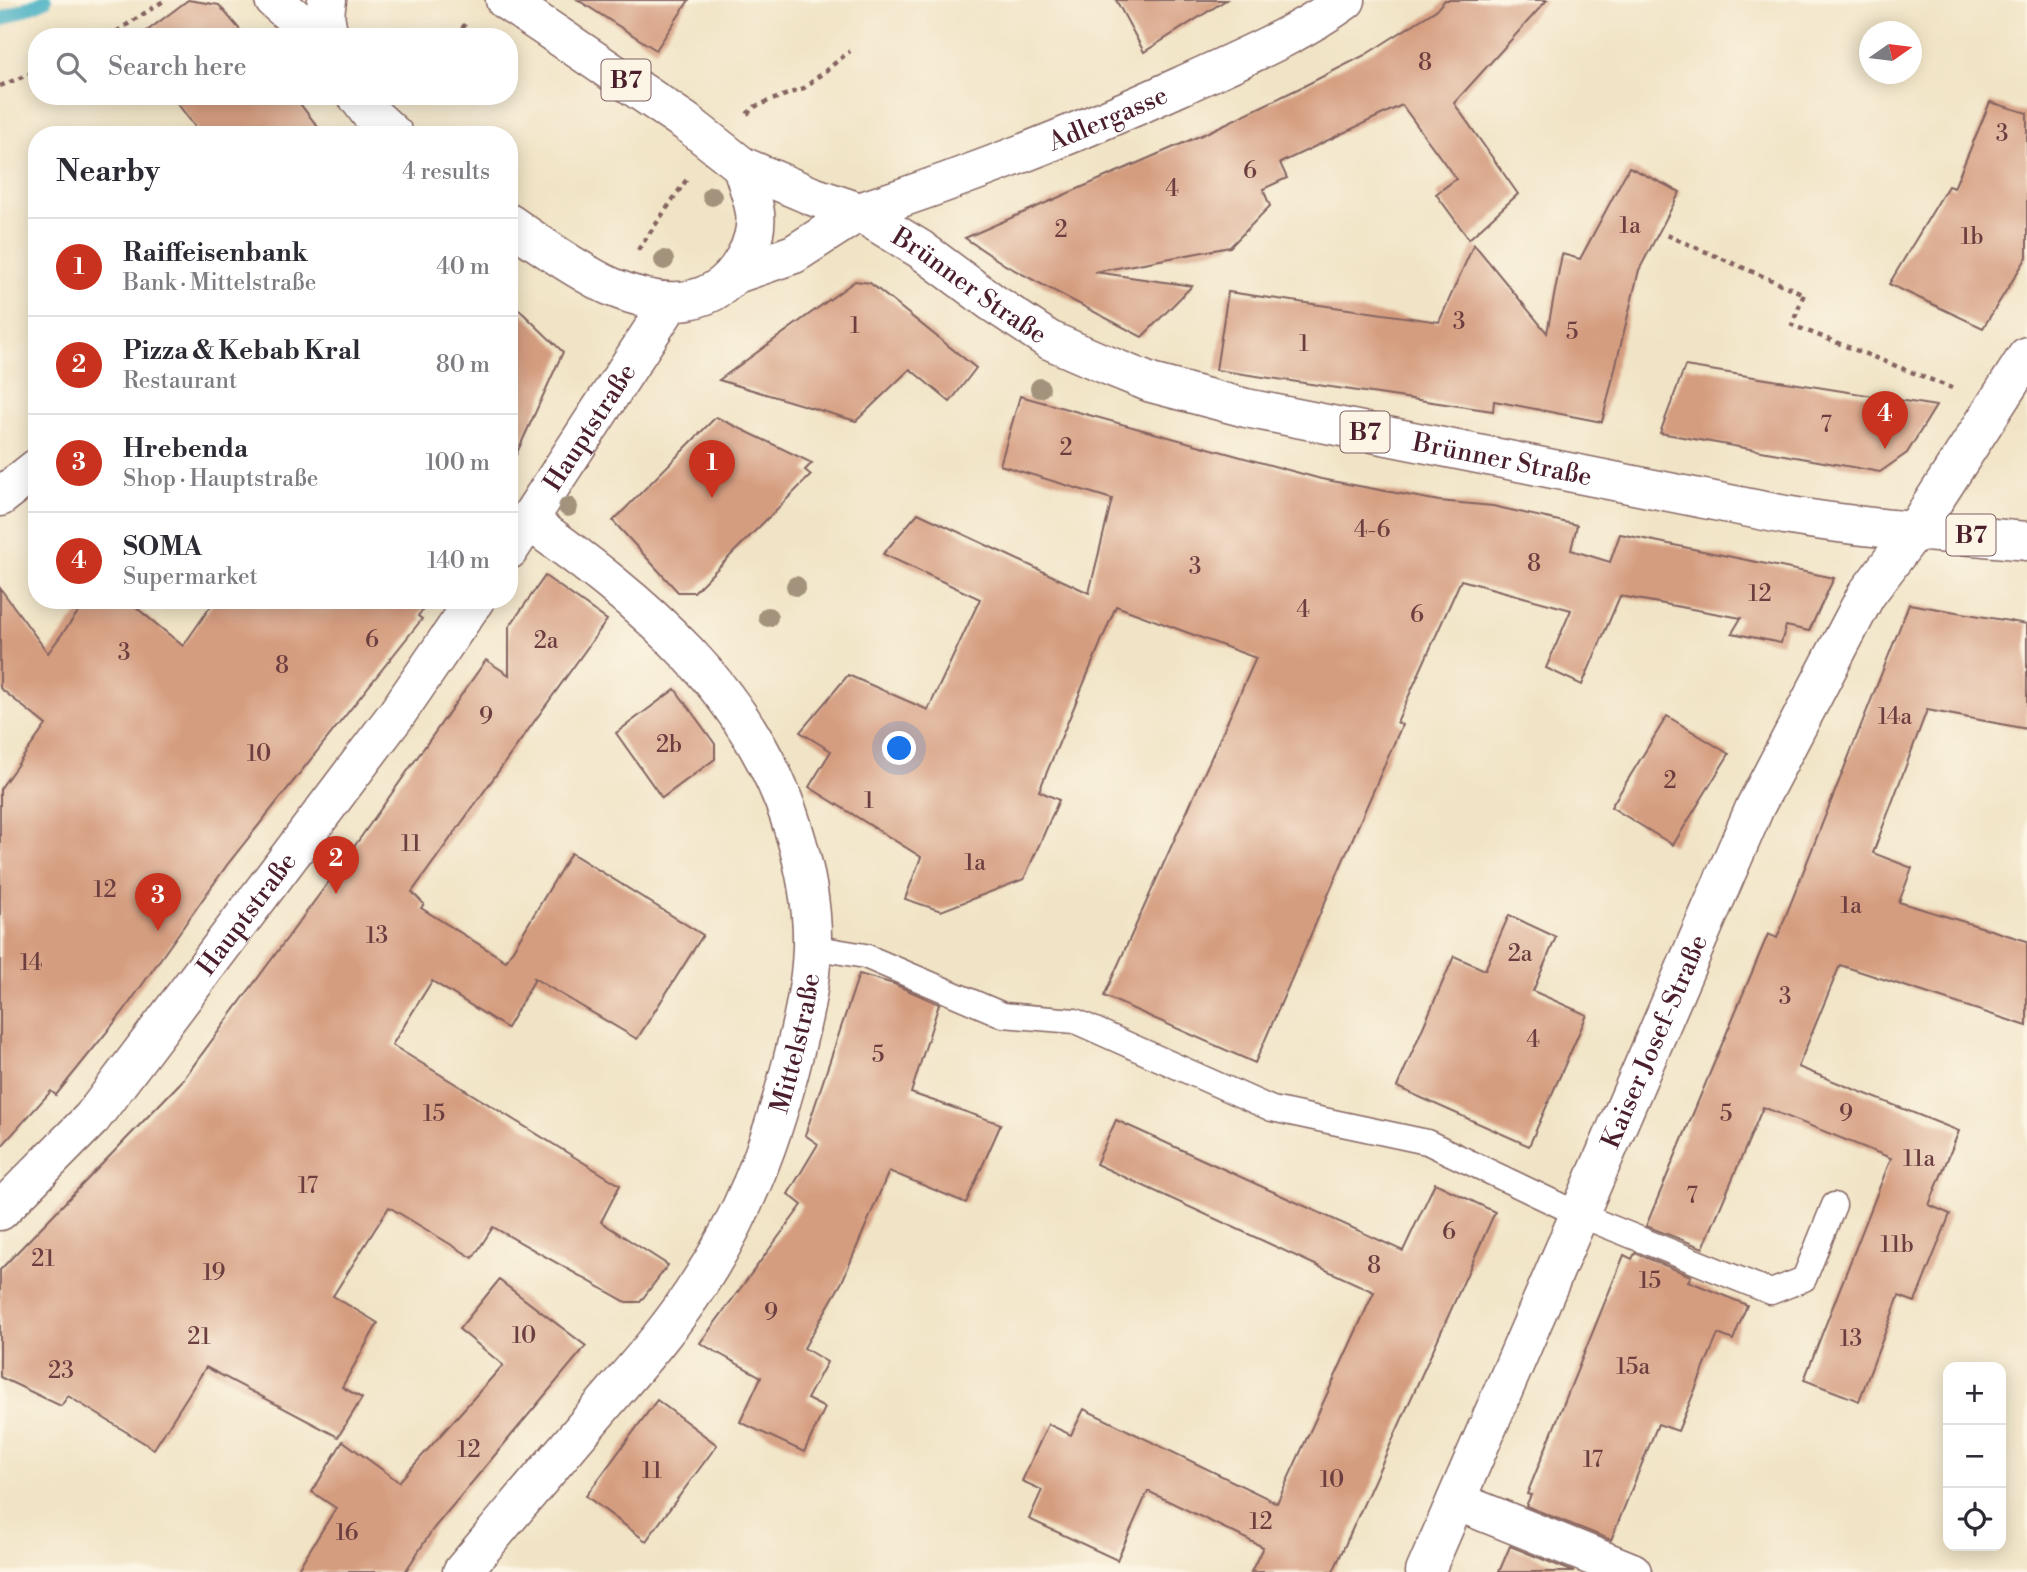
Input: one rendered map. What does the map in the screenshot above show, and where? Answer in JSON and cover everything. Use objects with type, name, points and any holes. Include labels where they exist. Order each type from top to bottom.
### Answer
[{"type":"street","points":[[274,0],[307,28]]},
{"type":"street","points":[[327,0],[325,15],[327,28]]},
{"type":"street","name":"B7","points":[[505,0],[676,115],[742,166],[812,196],[859,212]]},
{"type":"street","name":"Adlergasse","points":[[736,274],[794,254],[859,212],[1038,149],[1114,116],[1238,60],[1346,0]]},
{"type":"street","points":[[364,105],[384,126]]},
{"type":"street","points":[[518,229],[613,288],[670,303],[719,291],[736,274],[751,247],[755,215],[742,166]]},
{"type":"street","name":"Brünner Straße","points":[[859,212],[920,249],[1049,340],[1151,383],[1246,408],[1785,515],[1854,527],[2027,541]]},
{"type":"street","name":"Hauptstraße","points":[[519,535],[670,303]]},
{"type":"street","name":"Kaiser Josef-Straße","points":[[1425,1572],[1755,807],[1866,594],[1915,530],[2027,356]]},
{"type":"street","points":[[0,496],[28,475]]},
{"type":"street","name":"Mittelstraße","points":[[462,1572],[663,1333],[726,1241],[770,1138],[785,1090],[806,1002],[812,947],[804,863],[785,801],[762,749],[728,699],[688,650],[631,596],[519,535]]},
{"type":"street","name":"Hauptstraße","points":[[0,1212],[92,1118],[396,715],[468,609]]},
{"type":"street","points":[[1456,1501],[1632,1572]]},
{"type":"lane","points":[[812,947],[865,956],[1003,1015],[1074,1021],[1272,1110],[1427,1142],[1580,1215],[1771,1292],[1804,1279],[1834,1205]]},
{"type":"path","points":[[122,28],[165,0]]},
{"type":"path","points":[[0,86],[28,75]]},
{"type":"path","points":[[1667,236],[1804,294],[1792,325],[1995,405]]},
{"type":"building","points":[[188,0],[219,5],[238,28],[151,28]]},
{"type":"building","points":[[578,0],[689,0],[656,50]]},
{"type":"building","points":[[1116,0],[1226,0],[1144,52]]},
{"type":"building","points":[[1445,0],[1547,0],[1454,103],[1518,194],[1469,239],[1436,194],[1456,179],[1402,105],[1280,163],[1287,178],[1263,189],[1270,206],[1230,247],[1095,272],[1192,286],[1142,337],[1005,265],[965,238],[1204,134],[1304,86],[1365,55],[1436,10]]},
{"type":"building","points":[[1990,102],[2027,113],[2027,257],[1983,328],[1889,284],[1948,186],[1954,188]]},
{"type":"building","points":[[179,105],[301,105],[317,126],[194,126]]},
{"type":"building","points":[[1629,167],[1680,192],[1639,270],[1602,422],[1494,401],[1493,411],[1216,370],[1228,292],[1439,322],[1474,244],[1547,333],[1562,254],[1580,259]]},
{"type":"building","points":[[855,281],[870,283],[976,368],[950,402],[910,369],[856,421],[719,380]]},
{"type":"building","points":[[518,309],[563,352],[518,450]]},
{"type":"building","points":[[1685,366],[1936,406],[1907,453],[1880,472],[1660,433]]},
{"type":"building","points":[[1020,396],[1321,479],[1439,501],[1493,506],[1577,525],[1571,550],[1610,562],[1620,534],[1834,578],[1809,631],[1786,626],[1781,643],[1732,633],[1741,618],[1620,596],[1582,685],[1546,668],[1571,610],[1461,580],[1397,722],[1402,725],[1255,1063],[1104,996],[1256,658],[1116,606],[1039,791],[1059,800],[1024,879],[941,911],[905,899],[921,857],[809,787],[831,751],[800,732],[848,675],[928,710],[980,599],[883,554],[918,513],[1089,593],[1112,499],[1000,465]]},
{"type":"building","points":[[716,417],[812,463],[805,470],[811,475],[694,592],[678,592],[613,521]]},
{"type":"building","points":[[545,576],[607,620],[412,892],[424,904],[421,908],[506,961],[571,853],[703,935],[637,1039],[532,977],[535,979],[507,1028],[432,981],[392,1045],[620,1185],[601,1222],[668,1265],[640,1302],[626,1302],[493,1227],[473,1258],[389,1207],[333,1296],[378,1323],[342,1387],[362,1398],[338,1437],[206,1367],[154,1449],[68,1396],[61,1406],[0,1377],[0,1270],[182,1081],[344,861],[486,660],[509,675],[509,627]]},
{"type":"building","points":[[0,588],[48,653],[80,609],[138,609],[183,646],[209,609],[423,609],[418,616],[422,619],[227,865],[123,1012],[56,1095],[51,1091],[0,1148],[0,789],[46,725],[0,688]]},
{"type":"building","points":[[1909,604],[2027,624],[2027,729],[1927,710],[1873,853],[1912,868],[1899,902],[2027,941],[2027,1026],[1840,965],[1798,1067],[1959,1131],[1929,1205],[1950,1214],[1915,1302],[1899,1296],[1859,1401],[1804,1380],[1891,1158],[1763,1107],[1703,1248],[1646,1226],[1768,934],[1777,938]]},
{"type":"building","points":[[675,689],[715,744],[715,759],[662,798],[616,733]]},
{"type":"building","points":[[1667,716],[1729,754],[1673,845],[1611,807]]},
{"type":"building","points":[[1509,915],[1556,937],[1533,991],[1587,1015],[1529,1146],[1397,1087],[1454,956],[1485,970]]},
{"type":"building","points":[[859,974],[894,984],[939,1004],[911,1093],[1001,1124],[966,1203],[889,1171],[842,1282],[804,1348],[827,1362],[807,1399],[825,1408],[804,1452],[740,1422],[761,1377],[700,1343],[802,1205],[788,1194],[818,1144],[805,1135]]},
{"type":"building","points":[[1116,1120],[1403,1251],[1435,1183],[1495,1212],[1333,1572],[1251,1572],[1263,1547],[1148,1491],[1117,1560],[1029,1519],[1042,1490],[1022,1481],[1048,1424],[1071,1435],[1084,1409],[1277,1503],[1374,1292],[1096,1164]]},
{"type":"building","points":[[1635,1253],[1691,1276],[1688,1281],[1747,1305],[1733,1340],[1718,1334],[1678,1431],[1658,1424],[1611,1540],[1526,1506],[1531,1495],[1527,1494],[1624,1255],[1632,1259]]},
{"type":"building","points":[[499,1280],[586,1346],[433,1529],[405,1572],[296,1572],[336,1508],[312,1492],[343,1441],[399,1482],[503,1365],[459,1329]]},
{"type":"building","points":[[657,1400],[717,1445],[646,1541],[586,1496]]},
{"type":"building","points":[[1510,1546],[1574,1572],[1499,1572]]},
{"type":"waterway","points":[[0,20],[45,0]]},
{"type":"place","name":"SOMA","points":[[1885,449]]},
{"type":"place","name":"Raiffeisenbank","points":[[712,498]]},
{"type":"place","name":"Pizza & Kebab Kral","points":[[336,894]]},
{"type":"place","name":"Hrebenda","points":[[158,931]]}]
